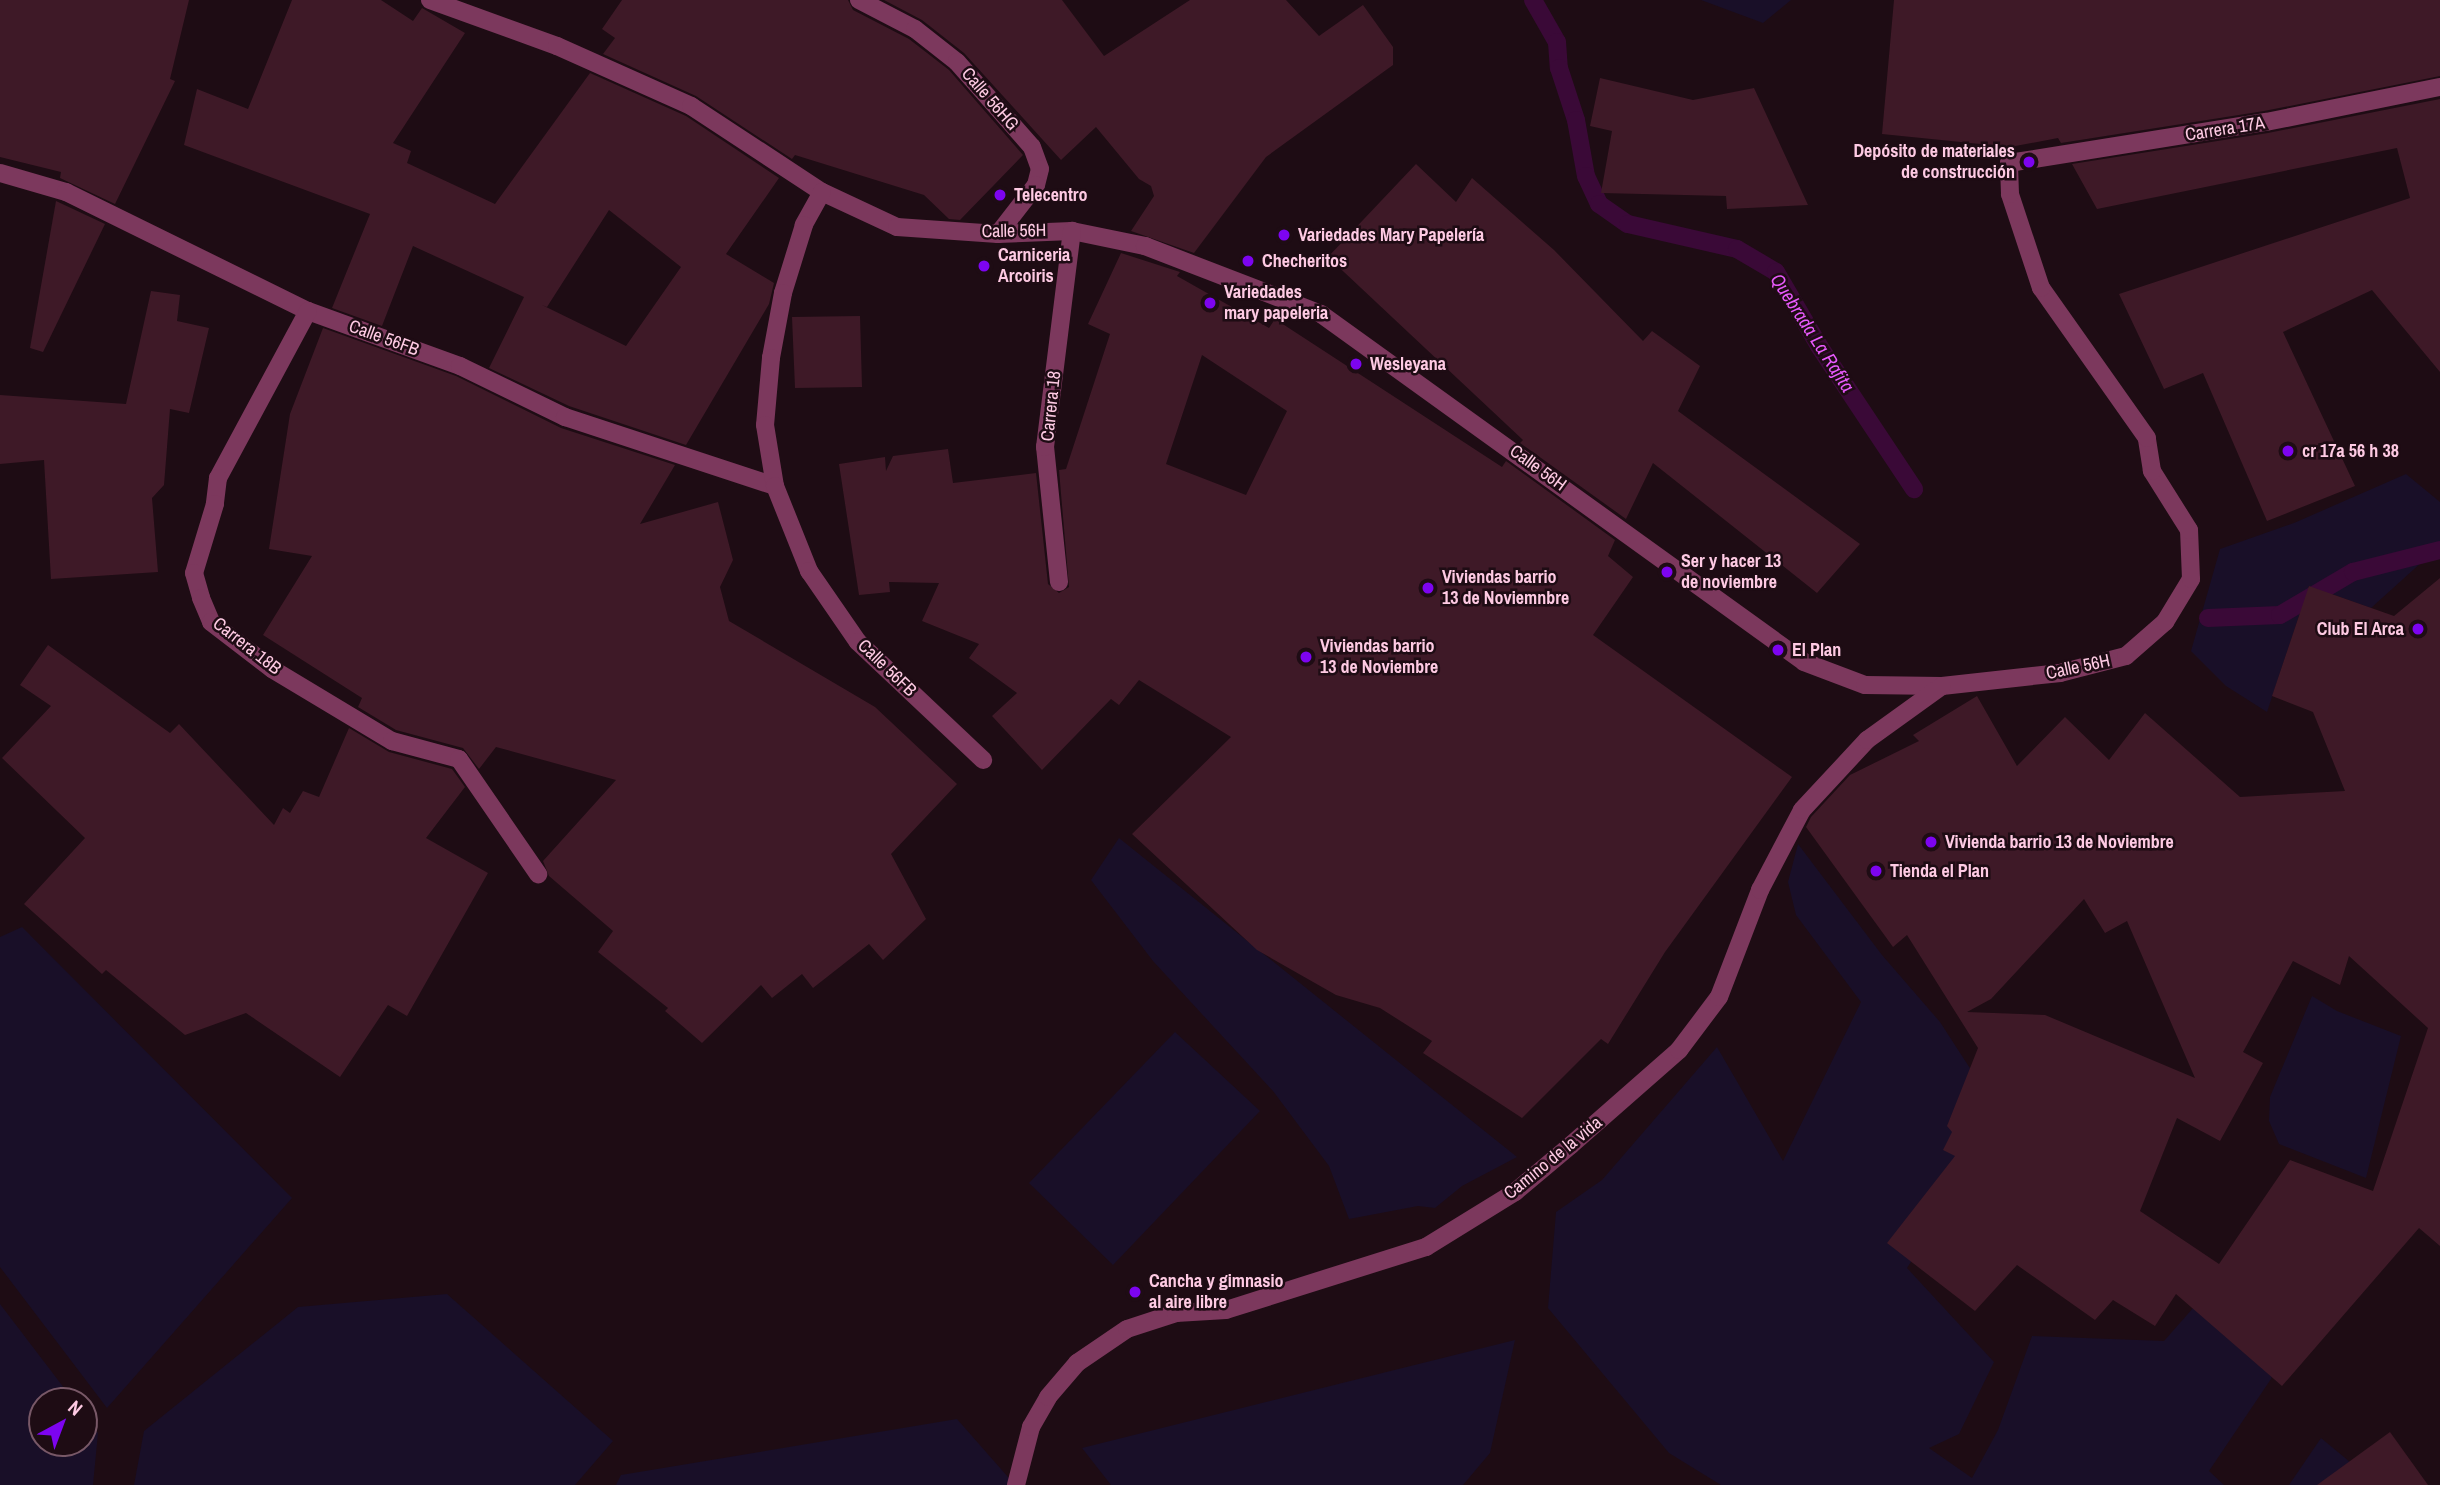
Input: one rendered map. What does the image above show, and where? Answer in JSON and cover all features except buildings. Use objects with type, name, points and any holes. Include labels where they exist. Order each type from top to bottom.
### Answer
[{"type":"street","name":"Calle 56H","points":[[430,0],[557,47],[691,106],[822,192],[897,227],[998,234],[1072,231],[1145,246],[1321,314],[1804,662],[1865,685],[1942,686],[2060,673],[2126,656],[2165,622],[2191,579],[2189,530],[2152,471],[2147,438],[2041,288],[2010,194],[2009,163]]},
{"type":"street","name":"Calle 56HG","points":[[859,0],[915,29],[957,62],[1032,148],[1040,169],[1036,186],[998,234]]},
{"type":"street","name":"Carrera 17A","points":[[2009,163],[2266,122],[2440,87]]},
{"type":"street","name":"Calle 56FB","points":[[0,173],[66,192],[308,311],[460,366],[565,417],[775,486]]},
{"type":"street","name":"Calle 56FB","points":[[822,192],[800,236],[771,358],[765,425],[775,486],[810,571],[858,642],[983,760]]},
{"type":"street","name":"Carrera 18","points":[[1059,582],[1045,447],[1072,231]]},
{"type":"street","name":"Carrera 18B","points":[[308,311],[218,478],[215,504],[194,573],[201,598],[211,622],[272,669],[392,741],[459,760],[538,874]]},
{"type":"street","name":"Camino de la vida","points":[[1016,1485],[1031,1427],[1048,1397],[1077,1363],[1127,1329],[1176,1312],[1226,1310],[1426,1247],[1515,1192],[1581,1136],[1679,1050],[1719,996],[1760,890],[1802,810],[1867,740],[1942,686]]},
{"type":"shaded area","points":[[1701,0],[1791,0],[1763,23]]},
{"type":"shaded area","points":[[2406,474],[2440,502],[2440,552],[2433,552],[2371,608],[2309,586],[2267,712],[2226,686],[2191,651],[2220,549],[2294,523]]},
{"type":"shaded area","points":[[1119,838],[1517,1157],[1462,1186],[1435,1208],[1418,1206],[1349,1219],[1329,1166],[1273,1091],[1153,961],[1091,880]]},
{"type":"shaded area","points":[[1798,844],[1882,955],[1940,1022],[1986,1093],[1943,1213],[1907,1268],[1994,1362],[1959,1434],[1929,1448],[1972,1478],[1998,1430],[2032,1336],[2164,1341],[2194,1307],[2287,1329],[2271,1379],[2209,1471],[2224,1485],[1721,1485],[1669,1453],[1548,1308],[1556,1212],[1602,1180],[1717,1047],[1783,1161],[1861,1002],[1796,915],[1788,882]]},
{"type":"shaded area","points":[[22,927],[292,1198],[107,1408],[98,1396],[98,1387],[91,1387],[0,1267],[0,937]]},
{"type":"shaded area","points":[[2312,996],[2337,1011],[2401,1036],[2366,1178],[2279,1144],[2269,1121],[2270,1097]]},
{"type":"shaded area","points":[[1175,1032],[1260,1111],[1113,1265],[1029,1183]]},
{"type":"shaded area","points":[[447,1294],[613,1441],[575,1485],[134,1485],[144,1431],[298,1307]]},
{"type":"shaded area","points":[[0,1304],[63,1387],[28,1387],[28,1457],[96,1457],[93,1485],[0,1485]]},
{"type":"shaded area","points":[[1515,1340],[1490,1453],[1463,1485],[1111,1485],[1082,1448]]},
{"type":"shaded area","points":[[957,1419],[1015,1485],[616,1485],[621,1475]]},
{"type":"shaded area","points":[[2321,1438],[2356,1467],[2341,1485],[2289,1485]]},
{"type":"waterway","name":"Quebrada La Rafita","points":[[1533,0],[1557,42],[1559,68],[1576,120],[1586,176],[1599,204],[1628,224],[1737,249],[1776,272],[1819,346],[1914,489]]},
{"type":"waterway","name":"Quebrada La Rafita","points":[[2208,618],[2280,615],[2353,572],[2440,550]]},
{"type":"place","name":"Depósito de materiales de construcción","points":[[2029,162]]},
{"type":"place","name":"Telecentro","points":[[1000,195]]},
{"type":"place","name":"Variedades Mary Papelería","points":[[1284,235]]},
{"type":"place","name":"Checheritos","points":[[1248,261]]},
{"type":"place","name":"Carniceria Arcoiris","points":[[984,266]]},
{"type":"place","name":"Variedades mary papeleria","points":[[1210,303]]},
{"type":"place","name":"Wesleyana","points":[[1356,364]]},
{"type":"place","name":"cr 17a 56 h 38","points":[[2288,451]]},
{"type":"place","name":"Ser y hacer 13 de noviembre","points":[[1667,572]]},
{"type":"place","name":"Viviendas barrio 13 de Noviemnbre","points":[[1428,588]]},
{"type":"place","name":"Club El Arca","points":[[2418,629]]},
{"type":"place","name":"El Plan","points":[[1778,650]]},
{"type":"place","name":"Viviendas barrio 13 de Noviembre","points":[[1306,657]]},
{"type":"place","name":"Vivienda barrio 13 de Noviembre","points":[[1931,842]]},
{"type":"place","name":"Tienda el Plan","points":[[1876,871]]},
{"type":"place","name":"Cancha y gimnasio al aire libre","points":[[1135,1292]]}]
